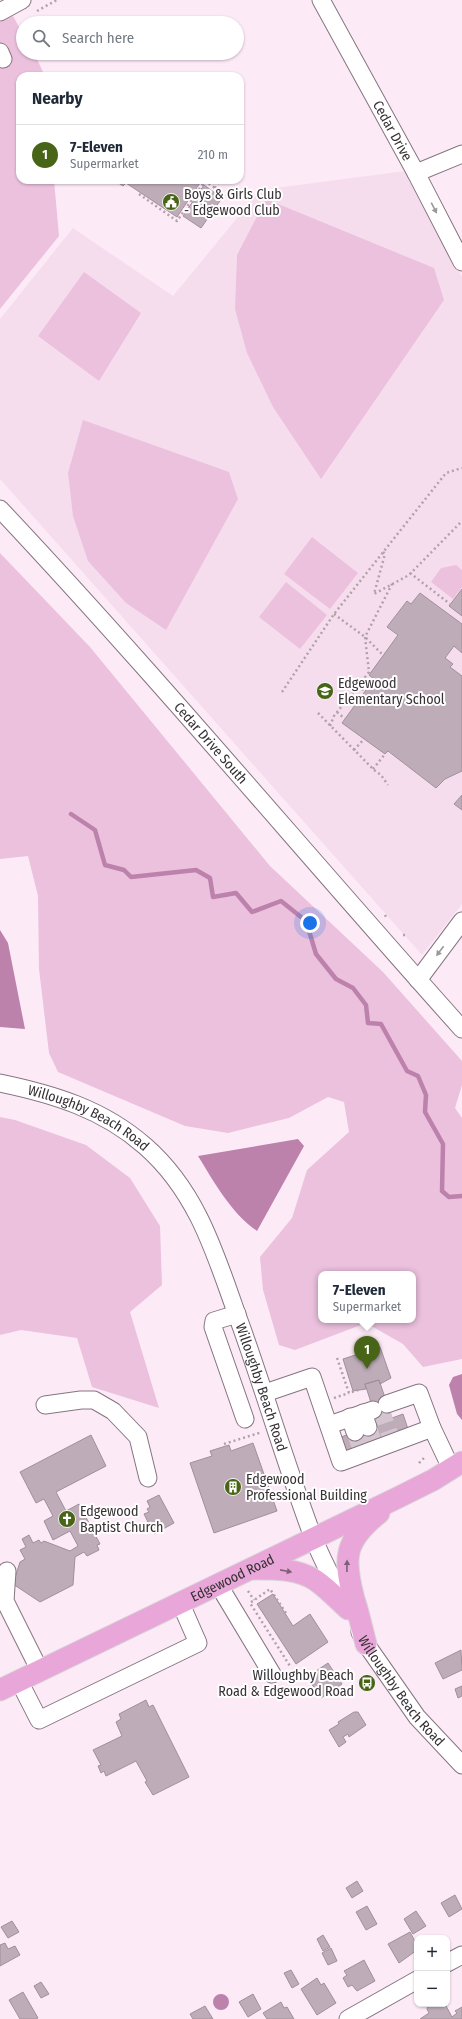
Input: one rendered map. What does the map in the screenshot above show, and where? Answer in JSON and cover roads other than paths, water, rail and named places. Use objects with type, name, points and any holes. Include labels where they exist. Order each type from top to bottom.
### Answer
[{"type":"main road","name":"Edgewood Road","points":[[0,1690],[247,1569],[397,1498],[433,1480],[457,1465]]},
{"type":"main road","points":[[366,1644],[350,1586],[347,1560],[352,1541],[363,1525],[397,1498]]},
{"type":"main road","points":[[247,1569],[282,1570],[306,1576],[315,1580],[348,1609]]},
{"type":"street","points":[[0,12],[22,0]]},
{"type":"street","name":"Cedar Drive","points":[[321,0],[416,173],[462,262]]},
{"type":"street","points":[[416,173],[462,154]]},
{"type":"street","name":"Cedar Drive South","points":[[0,509],[71,584],[158,681],[418,980]]},
{"type":"street","points":[[462,921],[418,980],[462,1029]]},
{"type":"street","name":"Willoughby Beach Road","points":[[0,1083],[59,1097],[91,1110],[145,1146],[173,1174],[197,1210],[207,1231],[265,1393],[314,1538],[348,1609],[366,1644],[417,1717],[462,1765]]},
{"type":"street","points":[[237,1314],[214,1321],[213,1327],[245,1419]]},
{"type":"street","points":[[265,1393],[312,1377],[330,1425],[341,1462],[367,1429],[419,1394],[432,1428],[457,1465]]},
{"type":"street","points":[[45,1405],[94,1400],[113,1411],[138,1437],[148,1478]]},
{"type":"street","points":[[330,1425],[367,1429],[391,1439],[432,1428]]},
{"type":"street","points":[[7,1571],[5,1601],[40,1671]]},
{"type":"street","points":[[218,1584],[272,1674]]},
{"type":"street","points":[[19,1681],[39,1720],[198,1643],[180,1602]]},
{"type":"street","points":[[450,1961],[462,1955]]},
{"type":"street","points":[[348,2019],[414,1982]]},
{"type":"waterway","points":[[71,814],[95,830],[105,865],[124,870],[131,877],[196,870],[210,878],[213,897],[236,893],[252,912],[281,901],[306,921],[316,954],[336,979],[353,988],[366,1005],[368,1023],[381,1024],[407,1071],[418,1076],[426,1095],[425,1112],[443,1144],[442,1191],[449,1197],[462,1196]]},
{"type":"tunnel","points":[[380,1407],[390,1435]]},
{"type":"tunnel","points":[[368,1427],[373,1441]]},
{"type":"tunnel","points":[[355,1432],[360,1446]]},
{"type":"place","name":"Boys & Girls Club - Edgewood Club","points":[[171,202]]},
{"type":"place","name":"Edgewood Elementary School","points":[[325,691]]},
{"type":"place","name":"7-Eleven","points":[[367,1369]]},
{"type":"place","name":"Edgewood Professional Building","points":[[233,1487]]},
{"type":"place","name":"Edgewood Baptist Church","points":[[67,1519]]},
{"type":"place","name":"Willoughby Beach Road & Edgewood Road","points":[[367,1683]]}]
